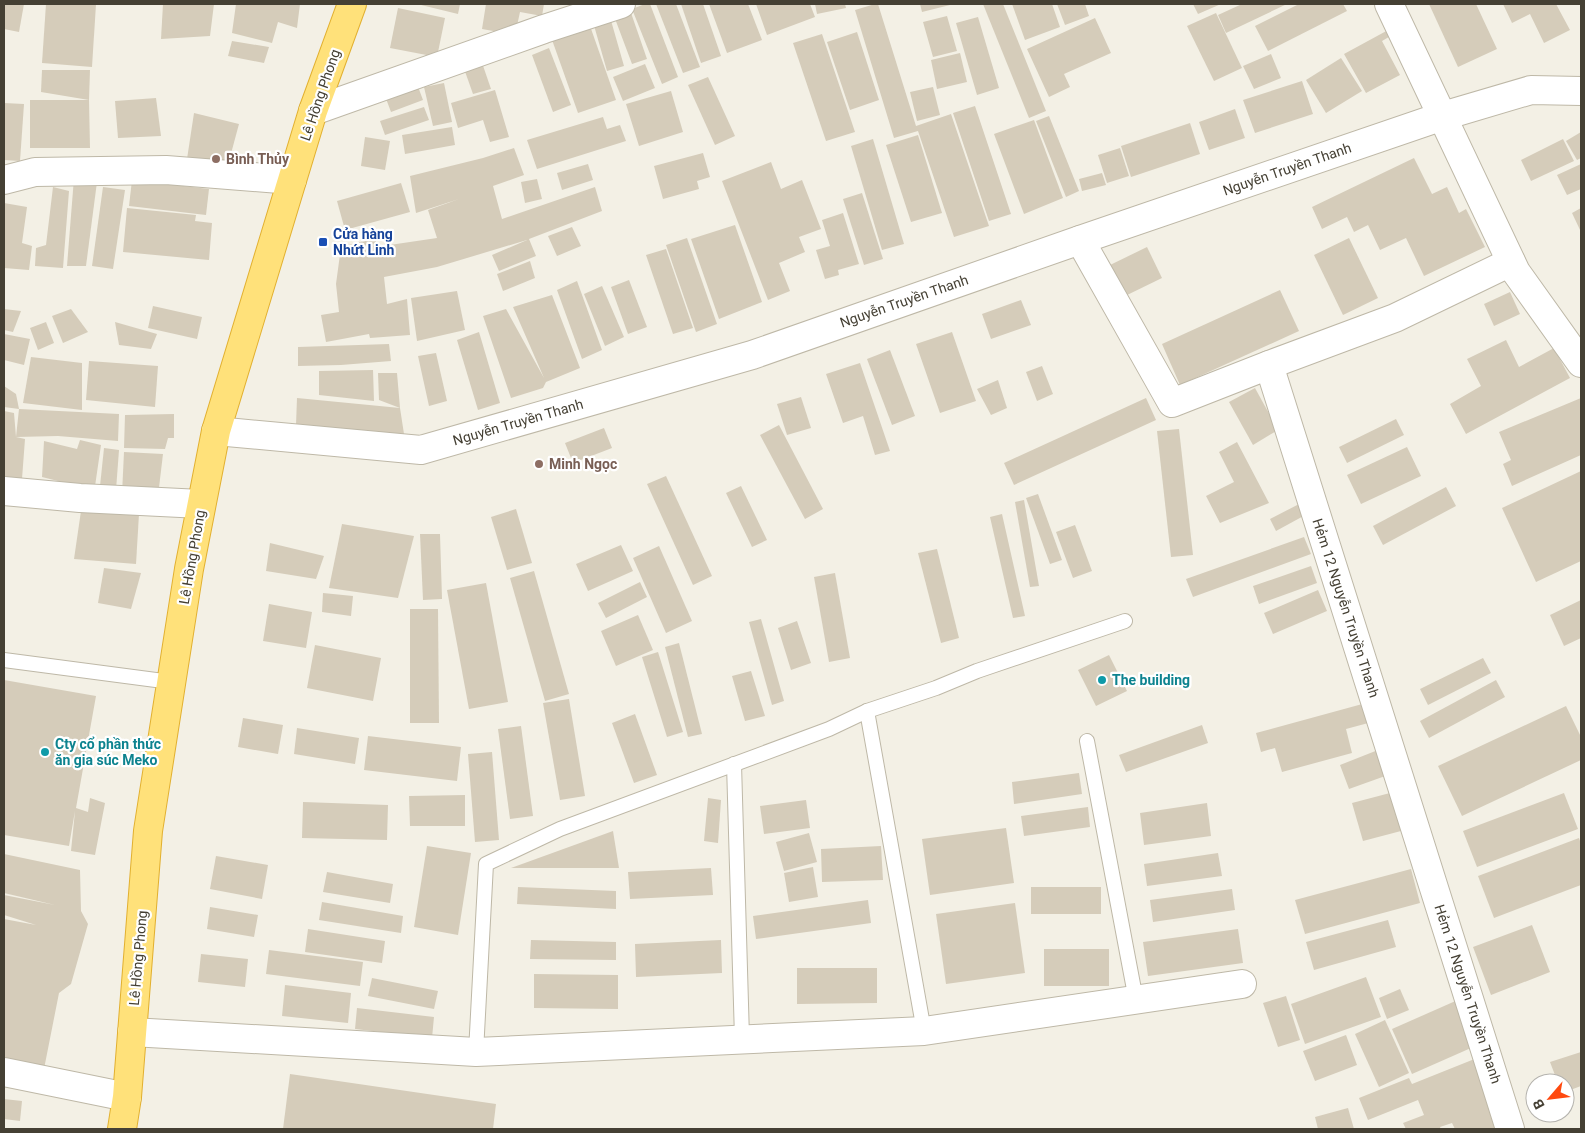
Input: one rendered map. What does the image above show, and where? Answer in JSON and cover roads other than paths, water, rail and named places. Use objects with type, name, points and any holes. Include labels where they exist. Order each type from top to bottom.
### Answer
[{"type":"highway","name":"Lê Hồng Phong","points":[[122,1129],[127,1097],[148,831],[201,504],[216,431],[313,111],[352,4]]},
{"type":"street","points":[[313,111],[544,29],[621,4]]},
{"type":"street","points":[[1390,4],[1516,272],[1581,363]]},
{"type":"street","name":"Nguyễn Truyền Thanh","points":[[216,431],[421,450],[752,355],[1443,116],[1531,90],[1581,91]]},
{"type":"street","points":[[4,180],[35,172],[166,170],[292,180]]},
{"type":"street","points":[[1080,240],[1172,403],[1395,318],[1511,262]]},
{"type":"street","name":"Hẻm 12 Nguyễn Truyền Thanh","points":[[1269,365],[1510,1129]]},
{"type":"street","points":[[4,491],[80,498],[201,504]]},
{"type":"street","points":[[132,1032],[476,1052],[742,1038],[924,1032],[1242,984]]},
{"type":"street","points":[[4,1072],[127,1097]]},
{"type":"lane","points":[[476,1052],[486,864],[560,829],[829,729],[867,711],[936,688],[977,671],[1125,621]]},
{"type":"lane","points":[[4,660],[172,682]]},
{"type":"lane","points":[[867,711],[924,1032]]},
{"type":"lane","points":[[1087,741],[1136,1000]]},
{"type":"lane","points":[[734,764],[742,1038]]},
{"type":"place","name":"Bình Thủy","points":[[216,159]]},
{"type":"place","name":"Cửa hàng Nhứt Linh","points":[[323,242]]},
{"type":"place","name":"Minh Ngọc","points":[[539,464]]},
{"type":"place","name":"The building","points":[[1102,680]]},
{"type":"place","name":"Cty cổ phần thức ăn gia súc Meko","points":[[45,752]]}]
